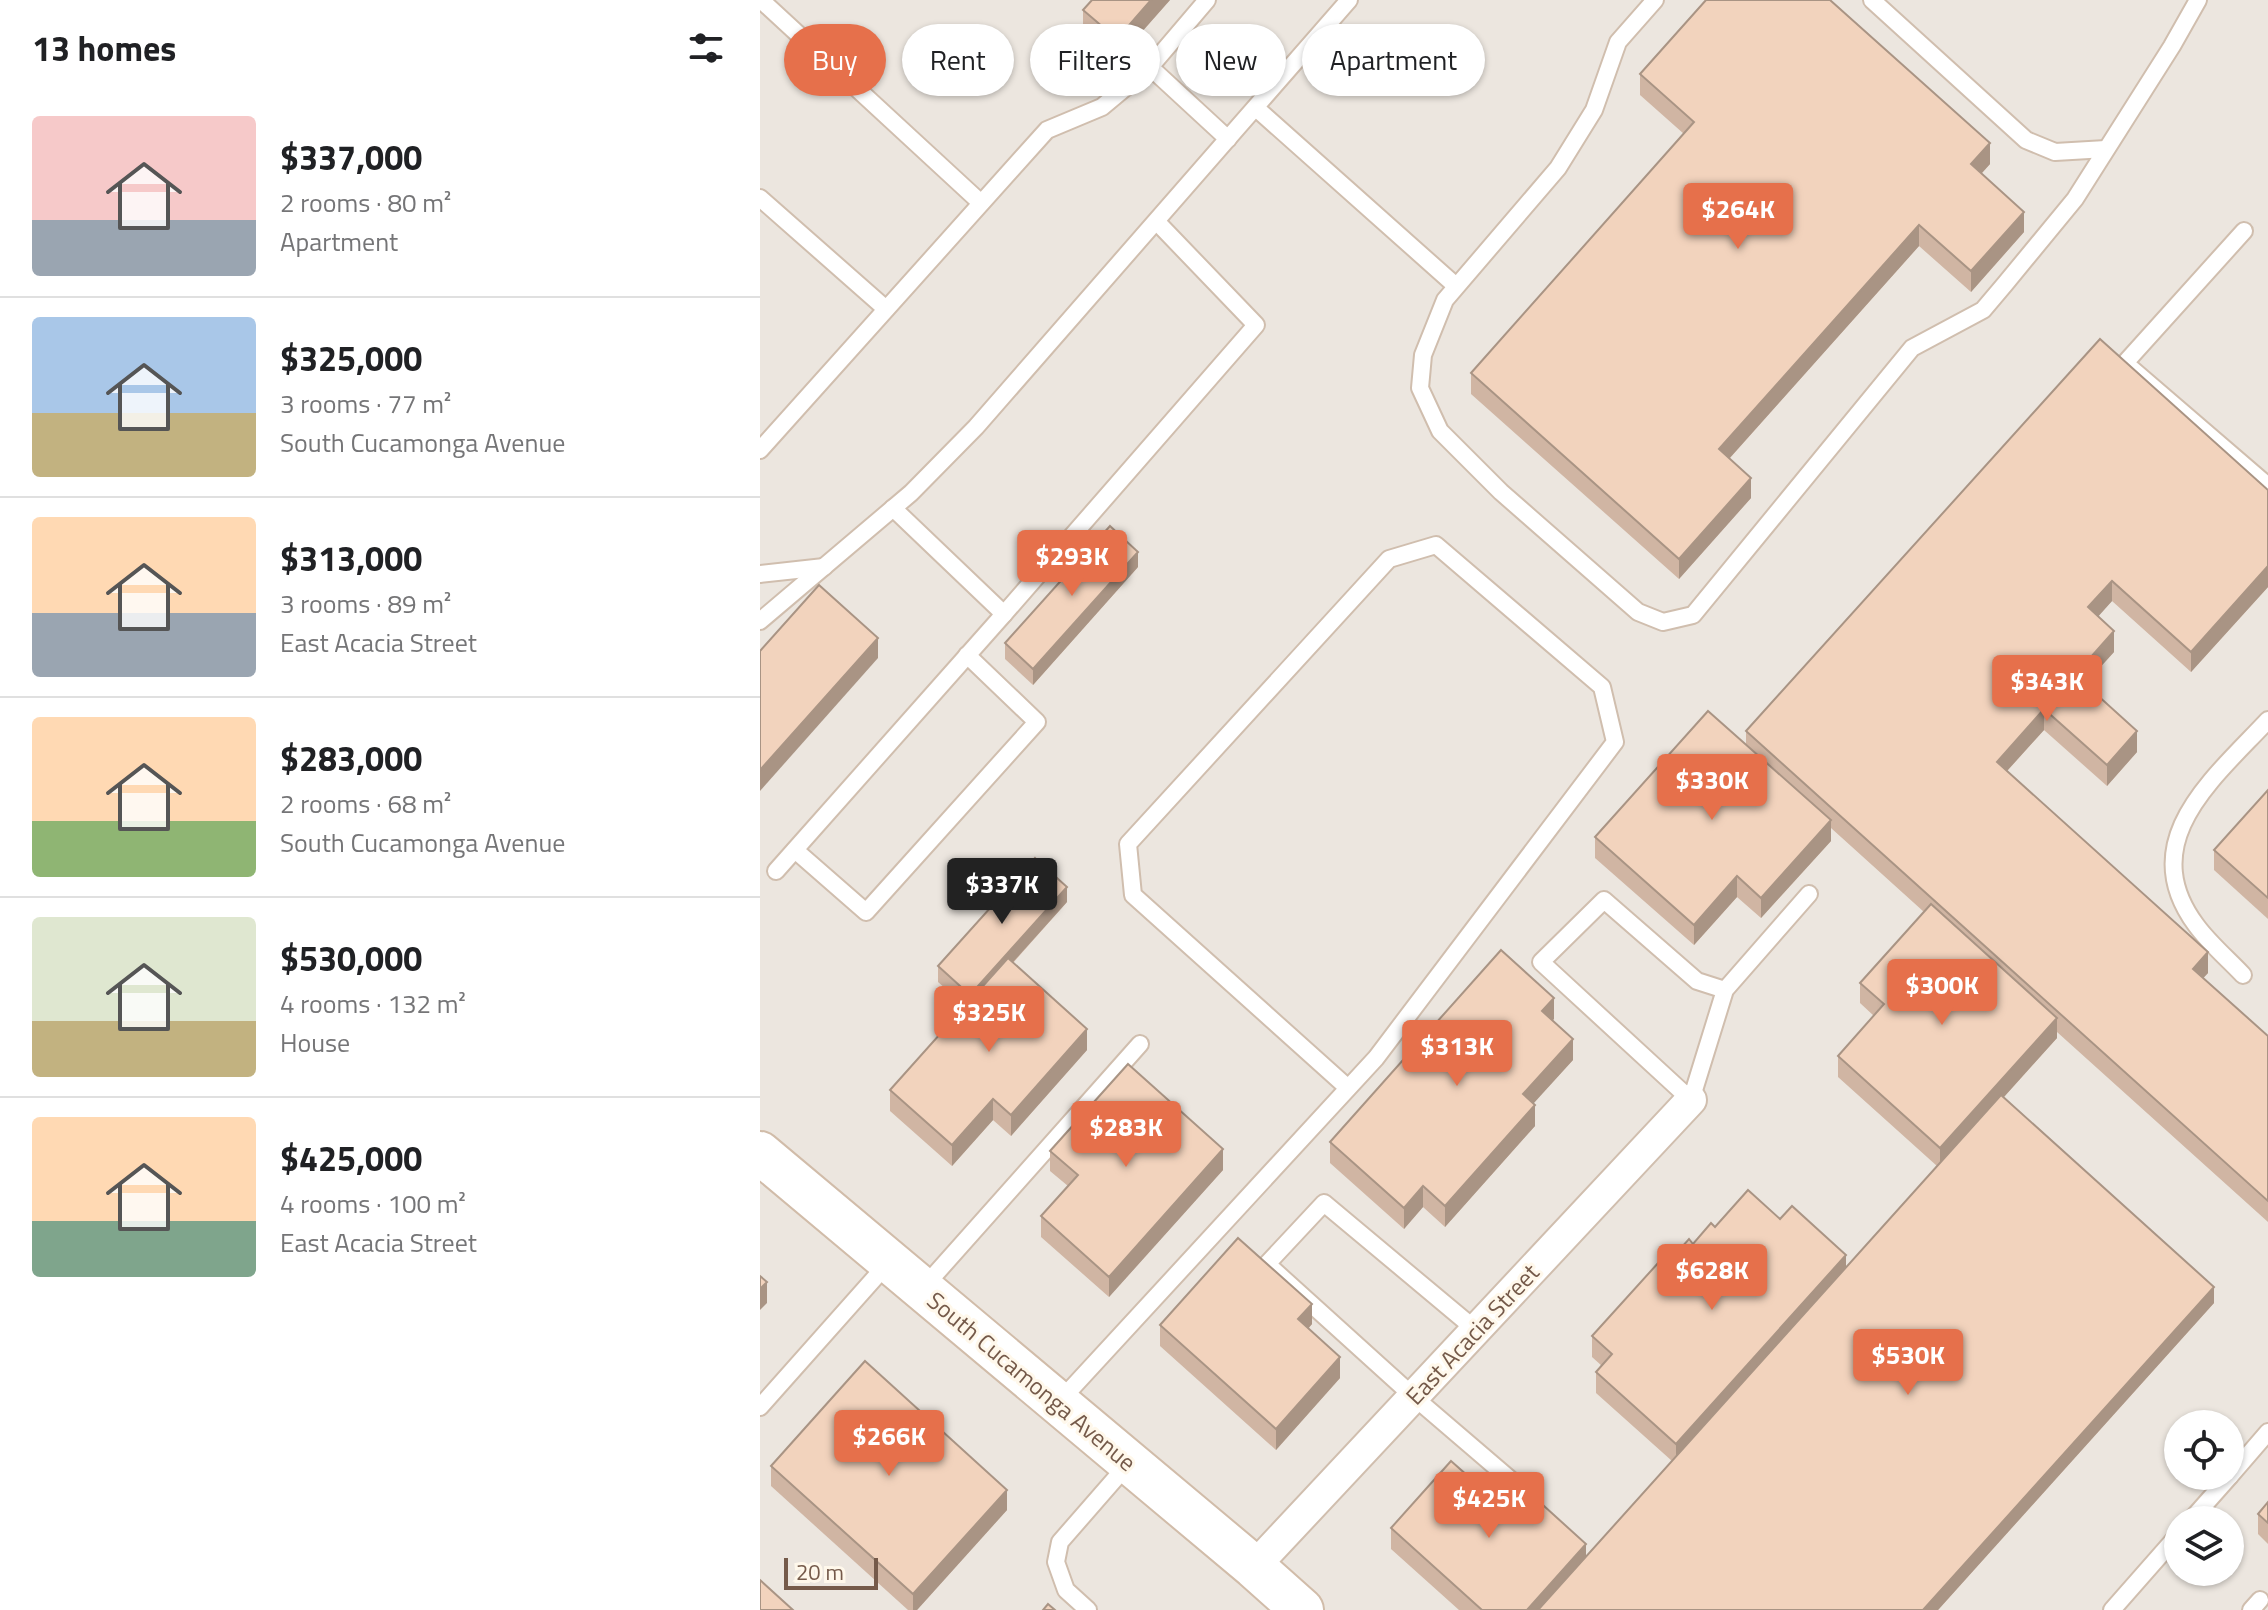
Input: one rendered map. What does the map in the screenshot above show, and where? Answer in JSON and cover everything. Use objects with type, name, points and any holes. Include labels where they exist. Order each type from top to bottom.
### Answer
[{"type":"street","name":"East Acacia Street","points":[[1254,1567],[1691,1100]]},
{"type":"street","name":"South Cucamonga Avenue","points":[[760,1153],[1302,1610]]},
{"type":"lane","points":[[761,0],[981,203]]},
{"type":"lane","points":[[1160,55],[1207,0]]},
{"type":"lane","points":[[760,621],[893,508],[976,427],[1349,0]]},
{"type":"lane","points":[[1655,0],[1618,42],[1594,110],[1558,168],[1445,300],[1423,355],[1420,388],[1440,431],[1501,492],[1638,612],[1663,622],[1693,615],[1912,348],[1983,310],[2075,199],[2198,0]]},
{"type":"lane","points":[[1872,0],[2026,140],[2055,152],[2106,149]]},
{"type":"lane","points":[[1160,76],[1228,139]]},
{"type":"lane","points":[[760,450],[1047,130],[1102,107],[1115,96]]},
{"type":"lane","points":[[1256,108],[1456,286]]},
{"type":"lane","points":[[760,198],[886,309]]},
{"type":"lane","points":[[776,871],[1256,325],[1157,222]]},
{"type":"lane","points":[[2244,231],[2125,363],[2268,486]]},
{"type":"lane","points":[[893,508],[1004,614]]},
{"type":"lane","points":[[1058,1403],[1376,1058],[1615,742],[1602,687],[1436,545],[1389,559],[1128,844],[1133,895],[1348,1088]]},
{"type":"lane","points":[[760,574],[824,567]]},
{"type":"lane","points":[[795,850],[866,912],[1037,722],[967,655]]},
{"type":"lane","points":[[2243,975],[2195,925],[2181,897],[2174,871],[2174,842],[2184,819],[2206,786],[2268,720]]},
{"type":"lane","points":[[1725,990],[1697,981],[1604,900],[1541,962],[1691,1100],[1725,990],[1809,894]]},
{"type":"lane","points":[[922,1289],[1140,1044]]},
{"type":"lane","points":[[1476,1330],[1324,1203],[1267,1264],[1534,1500]]},
{"type":"lane","points":[[760,1407],[889,1261]]},
{"type":"lane","points":[[2244,1460],[2268,1432]]},
{"type":"lane","points":[[1088,1610],[1066,1590],[1056,1562],[1060,1542],[1129,1462]]},
{"type":"lane","points":[[2203,1506],[2218,1490]]},
{"type":"lane","points":[[2112,1610],[2164,1551]]},
{"type":"shaded area","points":[[760,0],[2268,0],[2268,1610],[760,1610]]},
{"type":"building","points":[[1092,0],[1151,0],[1130,24],[1099,24],[1083,10]]},
{"type":"building","points":[[1706,0],[1830,0],[1990,143],[1971,164],[2024,212],[1971,271],[1919,225],[1719,449],[1751,478],[1679,559],[1471,373],[1694,122],[1640,74]]},
{"type":"building","points":[[2100,339],[2268,490],[2268,566],[2191,652],[2112,581],[2088,607],[2114,631],[2075,675],[2137,731],[2107,765],[2044,709],[1997,762],[2208,952],[2193,969],[2268,1036],[2268,1201],[1746,731]]},
{"type":"building","points":[[1110,526],[1138,552],[1033,669],[1005,643]]},
{"type":"building","points":[[819,585],[878,638],[760,770],[760,651]]},
{"type":"building","points":[[1708,711],[1831,820],[1761,898],[1737,876],[1694,925],[1595,837]]},
{"type":"building","points":[[2268,790],[2268,898],[2214,850]]},
{"type":"building","points":[[1035,858],[1067,887],[970,995],[938,966]]},
{"type":"building","points":[[1931,904],[2057,1018],[1940,1148],[1838,1056],[1884,1004],[1860,983]]},
{"type":"building","points":[[1501,950],[1554,998],[1542,1011],[1573,1039],[1523,1094],[1535,1105],[1445,1206],[1423,1186],[1404,1208],[1330,1142]]},
{"type":"building","points":[[1008,958],[1087,1029],[1011,1115],[993,1099],[952,1145],[890,1090]]},
{"type":"building","points":[[1128,1064],[1223,1149],[1109,1277],[1041,1216],[1078,1175],[1050,1151]]},
{"type":"building","points":[[2001,1095],[2214,1287],[1923,1610],[1538,1610]]},
{"type":"building","points":[[1748,1190],[1780,1219],[1792,1206],[1846,1255],[1676,1444],[1596,1372],[1612,1354],[1592,1336],[1659,1262],[1664,1267],[1689,1239],[1693,1244],[1711,1223],[1715,1227]]},
{"type":"building","points":[[1238,1238],[1312,1304],[1298,1319],[1340,1357],[1276,1429],[1160,1325]]},
{"type":"building","points":[[760,1276],[767,1282],[760,1289]]},
{"type":"building","points":[[865,1361],[1007,1490],[913,1594],[771,1466]]},
{"type":"building","points":[[1451,1461],[1494,1499],[1513,1478],[1586,1544],[1527,1610],[1482,1610],[1391,1528]]},
{"type":"building","points":[[2268,1502],[2268,1523],[2258,1514]]},
{"type":"building","points":[[760,1580],[793,1610],[760,1610]]}]
